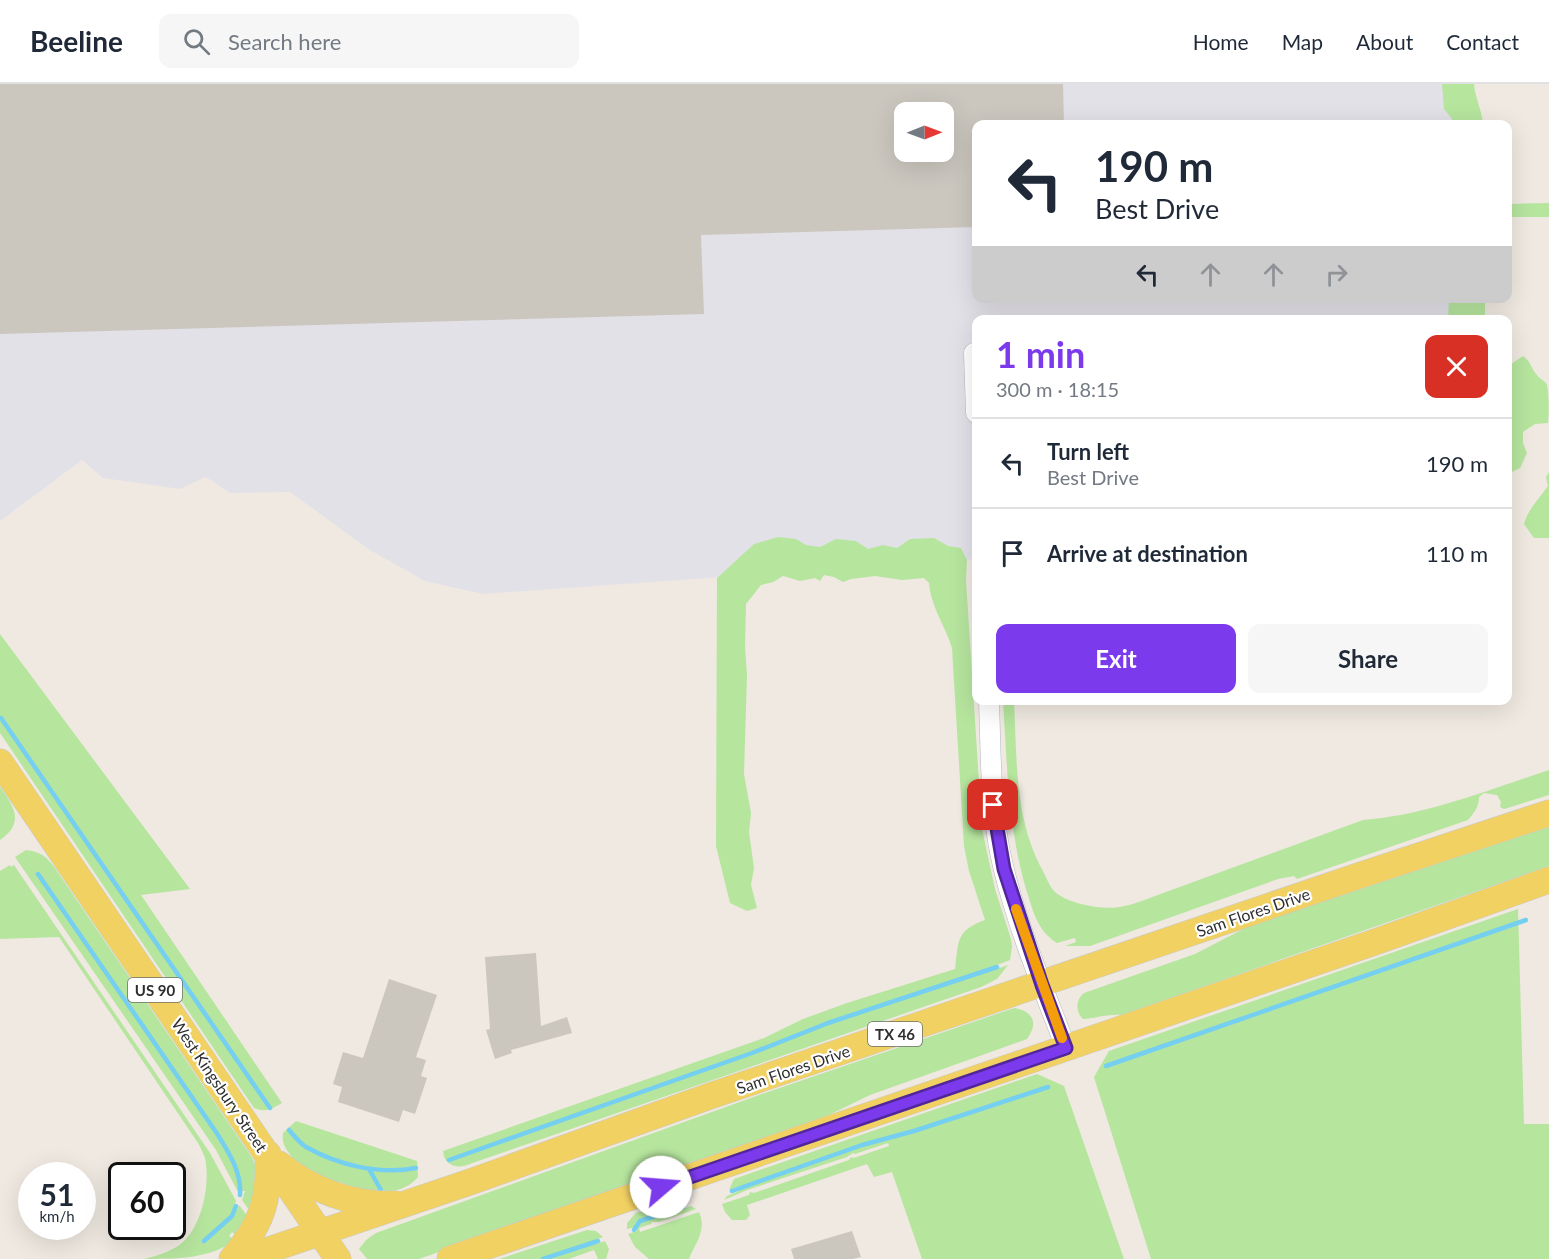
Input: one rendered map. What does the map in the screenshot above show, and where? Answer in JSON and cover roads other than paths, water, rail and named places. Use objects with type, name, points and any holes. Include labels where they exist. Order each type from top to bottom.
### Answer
[{"type":"main road","name":"West Kingsbury Street","points":[[0,762],[338,1259]]},
{"type":"main road","name":"Sam Flores Drive","points":[[242,1259],[408,1204],[710,1096],[1549,813]]},
{"type":"main road","points":[[454,1258],[1549,880]]},
{"type":"main road","points":[[268,1154],[297,1177],[336,1195],[371,1203],[408,1204]]},
{"type":"main road","points":[[232,1259],[256,1227],[264,1208],[269,1177],[268,1154]]},
{"type":"street","points":[[989,705],[992,790],[1004,869],[1042,985],[1066,1048]]},
{"type":"waterway","points":[[1,718],[270,1108]]},
{"type":"waterway","points":[[38,874],[221,1139],[239,1178],[240,1195]]},
{"type":"waterway","points":[[1106,1066],[1526,920]]},
{"type":"waterway","points":[[449,1160],[752,1053],[828,1023],[997,967]]},
{"type":"waterway","points":[[732,1191],[862,1145],[914,1131],[1048,1087]]},
{"type":"waterway","points":[[289,1130],[306,1147],[331,1159],[373,1169],[416,1168]]},
{"type":"waterway","points":[[369,1169],[381,1190]]},
{"type":"waterway","points":[[204,1241],[232,1216],[236,1206]]},
{"type":"waterway","points":[[634,1230],[640,1221],[683,1207]]},
{"type":"waterway","points":[[543,1259],[598,1241]]}]
